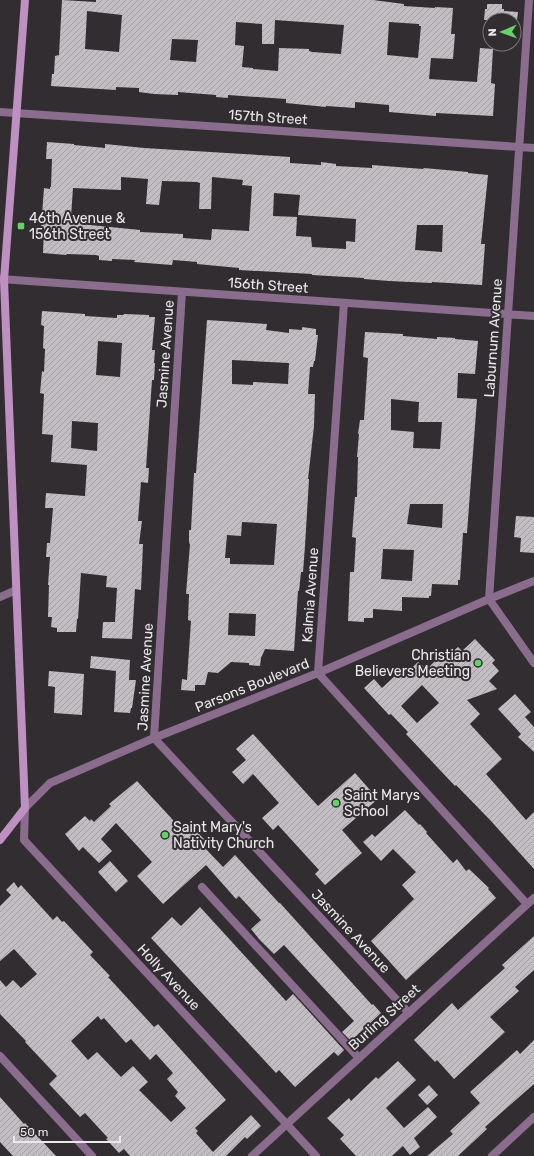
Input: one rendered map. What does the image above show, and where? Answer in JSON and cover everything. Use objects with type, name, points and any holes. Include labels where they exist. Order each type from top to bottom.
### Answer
[{"type":"street","points":[[25,0],[17,113],[2,280],[25,808]]},
{"type":"street","name":"Laburnum Avenue","points":[[489,599],[529,0]]},
{"type":"street","name":"157th Street","points":[[0,112],[534,148]]},
{"type":"street","name":"156th Street","points":[[2,280],[534,316]]},
{"type":"street","name":"Jasmine Avenue","points":[[182,292],[154,738],[408,1013]]},
{"type":"street","name":"Kalmia Avenue","points":[[318,673],[344,303]]},
{"type":"street","name":"Parsons Boulevard","points":[[0,840],[25,808],[50,783],[154,738],[318,673],[534,581]]},
{"type":"street","points":[[0,597],[16,590]]},
{"type":"street","points":[[489,599],[534,663]]},
{"type":"street","points":[[318,673],[527,904]]},
{"type":"street","name":"Holly Avenue","points":[[25,808],[24,840],[316,1156]]},
{"type":"street","points":[[202,887],[360,1058]]},
{"type":"street","name":"Burling Street","points":[[252,1156],[534,898]]},
{"type":"street","points":[[0,1056],[92,1156]]},
{"type":"street","points":[[492,1156],[534,1118]]},
{"type":"building","points":[[62,0],[96,2],[96,0],[373,0],[404,4],[404,6],[453,8],[451,34],[455,34],[453,59],[431,58],[429,79],[477,82],[480,48],[482,48],[482,52],[493,52],[491,83],[495,84],[493,116],[436,113],[436,116],[389,112],[389,105],[355,102],[355,108],[326,107],[286,103],[286,99],[228,95],[228,98],[216,97],[216,95],[178,92],[178,95],[154,94],[139,92],[139,88],[116,87],[116,90],[51,86],[52,74],[54,74],[55,56],[59,55]],"holes":[[[87,11],[122,15],[119,52],[85,49]],[[275,20],[344,25],[341,54],[312,52],[309,51],[309,49],[279,48],[278,71],[242,67],[244,46],[235,45],[236,22],[262,24],[262,44],[274,44]],[[389,22],[419,24],[419,26],[421,26],[418,58],[387,55]],[[172,39],[198,40],[196,62],[170,60]]]},
{"type":"building","points":[[487,4],[502,4],[502,9],[504,9],[504,11],[518,12],[485,12],[485,9],[487,9]]},
{"type":"building","points":[[47,142],[105,148],[105,144],[144,148],[290,157],[290,163],[321,165],[321,162],[336,164],[336,166],[372,168],[372,165],[424,168],[488,175],[481,244],[485,244],[482,285],[389,281],[312,274],[239,270],[239,268],[173,260],[172,265],[134,262],[135,260],[112,259],[112,261],[99,260],[99,256],[96,255],[43,253],[44,228],[41,228],[44,188],[50,189],[51,187],[52,159],[46,159]],"holes":[[[121,177],[148,179],[146,204],[159,205],[162,181],[200,183],[199,209],[211,209],[212,177],[243,180],[242,185],[252,186],[249,231],[212,229],[211,240],[183,238],[183,234],[140,232],[140,230],[80,224],[80,217],[71,217],[73,188],[121,190]],[[274,193],[300,195],[298,215],[356,219],[355,242],[346,241],[346,249],[312,247],[311,237],[296,236],[297,217],[273,216]],[[417,225],[443,225],[442,252],[415,250]]]},
{"type":"building","points":[[42,311],[117,318],[117,315],[124,314],[149,315],[149,317],[155,317],[152,350],[155,350],[154,380],[152,380],[146,468],[149,468],[148,483],[141,482],[138,521],[142,521],[139,544],[143,544],[141,590],[135,589],[132,639],[102,638],[103,622],[115,622],[117,588],[106,587],[107,576],[81,573],[76,632],[57,632],[57,628],[51,627],[52,617],[48,617],[50,557],[46,557],[47,543],[50,543],[53,508],[45,508],[46,493],[85,496],[87,465],[51,462],[53,435],[42,434],[44,394],[40,393],[42,371],[44,372],[45,349],[43,348],[44,326],[41,325]],"holes":[[[98,341],[122,343],[120,377],[96,375]],[[72,421],[98,423],[97,451],[71,448]]]},
{"type":"building","points":[[207,320],[267,324],[266,330],[289,333],[289,329],[302,330],[302,327],[316,329],[316,335],[318,335],[315,361],[313,367],[310,367],[308,394],[315,394],[314,426],[308,479],[303,572],[301,572],[298,591],[294,651],[265,649],[261,658],[260,666],[249,665],[249,663],[231,662],[218,673],[208,672],[205,685],[195,685],[195,691],[181,690],[182,679],[187,680],[191,621],[188,620],[189,594],[186,594],[190,544],[189,530],[191,530],[194,473],[196,473]],"holes":[[[232,360],[289,363],[288,384],[253,382],[253,385],[232,384]],[[242,522],[277,524],[274,565],[230,564],[230,558],[225,558],[227,535],[241,536]],[[229,613],[256,614],[255,636],[228,635]]]},
{"type":"building","points":[[365,332],[403,334],[403,336],[437,339],[437,337],[478,341],[475,374],[458,373],[457,398],[477,399],[467,533],[463,533],[460,580],[458,580],[458,585],[432,584],[431,596],[429,596],[429,598],[402,597],[402,611],[373,609],[373,618],[364,618],[364,622],[348,621],[350,572],[354,572],[356,538],[352,537],[355,497],[357,497],[358,434],[360,420],[364,420],[368,358],[363,357]],"holes":[[[391,399],[419,402],[418,422],[442,422],[440,449],[413,448],[414,432],[391,430]],[[410,504],[443,504],[442,528],[407,524]],[[383,549],[414,550],[412,581],[381,579]]]},
{"type":"building","points":[[516,516],[534,517],[534,553],[520,552],[521,538],[514,537]]},
{"type":"building","points":[[475,639],[495,660],[492,663],[499,671],[489,681],[497,689],[467,700],[480,714],[470,724],[502,759],[486,774],[526,820],[534,812],[534,869],[491,821],[456,785],[455,786],[406,734],[408,732],[391,714],[389,715],[364,688],[374,679],[382,688],[399,672],[403,676],[418,662],[427,669],[445,651],[449,655],[458,647],[462,651]],"holes":[[[422,685],[439,703],[417,723],[401,706]]]},
{"type":"building","points":[[91,656],[130,660],[129,680],[136,680],[130,713],[114,712],[116,671],[90,668]]},
{"type":"building","points":[[49,671],[84,674],[82,715],[54,713],[55,687],[48,686]]},
{"type":"building","points":[[515,694],[531,712],[525,717],[534,727],[534,752],[518,737],[521,734],[498,709]]},
{"type":"building","points":[[253,734],[318,806],[355,773],[378,799],[342,830],[362,853],[325,885],[315,874],[319,870],[278,825],[273,830],[262,818],[279,803],[253,774],[243,784],[232,772],[246,760],[236,749]]},
{"type":"building","points":[[137,781],[185,833],[192,827],[208,843],[204,847],[223,867],[235,855],[381,1013],[351,1041],[342,1032],[354,1021],[284,945],[274,954],[259,939],[251,929],[261,920],[239,896],[236,899],[206,865],[163,904],[137,876],[152,862],[116,823],[101,839],[112,851],[99,863],[83,847],[79,851],[65,834],[85,816],[90,821],[91,819],[94,822],[111,806],[109,804]]},
{"type":"building","points":[[405,810],[419,825],[420,824],[427,832],[426,833],[453,863],[457,859],[466,871],[469,869],[489,888],[488,889],[496,898],[406,980],[371,941],[414,899],[402,885],[416,872],[393,849],[381,861],[363,842],[372,834],[375,837]]},
{"type":"building","points":[[110,861],[128,881],[116,892],[98,872]]},
{"type":"building","points":[[14,882],[18,888],[21,885],[53,920],[57,916],[62,922],[64,921],[93,952],[90,955],[110,976],[108,977],[154,1027],[158,1024],[226,1100],[195,1128],[198,1131],[196,1133],[213,1152],[251,1115],[261,1126],[247,1139],[245,1137],[226,1156],[130,1156],[124,1149],[119,1153],[106,1139],[108,1138],[85,1113],[80,1117],[49,1084],[57,1076],[0,1014],[0,980],[6,987],[13,980],[21,988],[37,974],[14,949],[0,961],[0,906],[11,895],[6,890]],"holes":[[[98,1016],[101,1020],[104,1018],[126,1043],[131,1039],[150,1060],[156,1054],[173,1073],[167,1079],[178,1092],[175,1096],[186,1108],[171,1122],[139,1090],[148,1082],[133,1066],[121,1077],[97,1052],[88,1060],[71,1041]]]},
{"type":"building","points":[[200,907],[286,1001],[293,994],[344,1050],[338,1056],[334,1052],[295,1087],[279,1070],[276,1073],[151,938],[172,917],[181,926]]},
{"type":"building","points":[[534,936],[534,970],[515,987],[519,991],[490,1017],[505,1032],[454,1079],[437,1060],[435,1062],[414,1040],[452,1003],[458,1010],[505,968],[502,965]]},
{"type":"building","points":[[534,1040],[534,1084],[485,1127],[487,1129],[458,1156],[427,1156],[453,1134],[450,1131],[480,1103],[470,1092],[517,1050],[520,1054]]},
{"type":"building","points":[[398,1061],[416,1080],[386,1108],[404,1128],[428,1107],[437,1117],[414,1138],[420,1147],[410,1155],[403,1146],[392,1156],[356,1156],[340,1139],[344,1135],[327,1118],[349,1098],[351,1101],[376,1077],[378,1079]]},
{"type":"building","points":[[429,1085],[438,1095],[427,1105],[418,1095]]},
{"type":"building","points":[[0,1097],[56,1156],[13,1156],[0,1142]]},
{"type":"place","name":"46th Avenue & 156th Street","points":[[21,226]]},
{"type":"place","name":"Christian Believers Meeting","points":[[478,663]]},
{"type":"place","name":"Saint Marys School","points":[[336,803]]},
{"type":"place","name":"Saint Mary's Nativity Church","points":[[165,835]]}]
